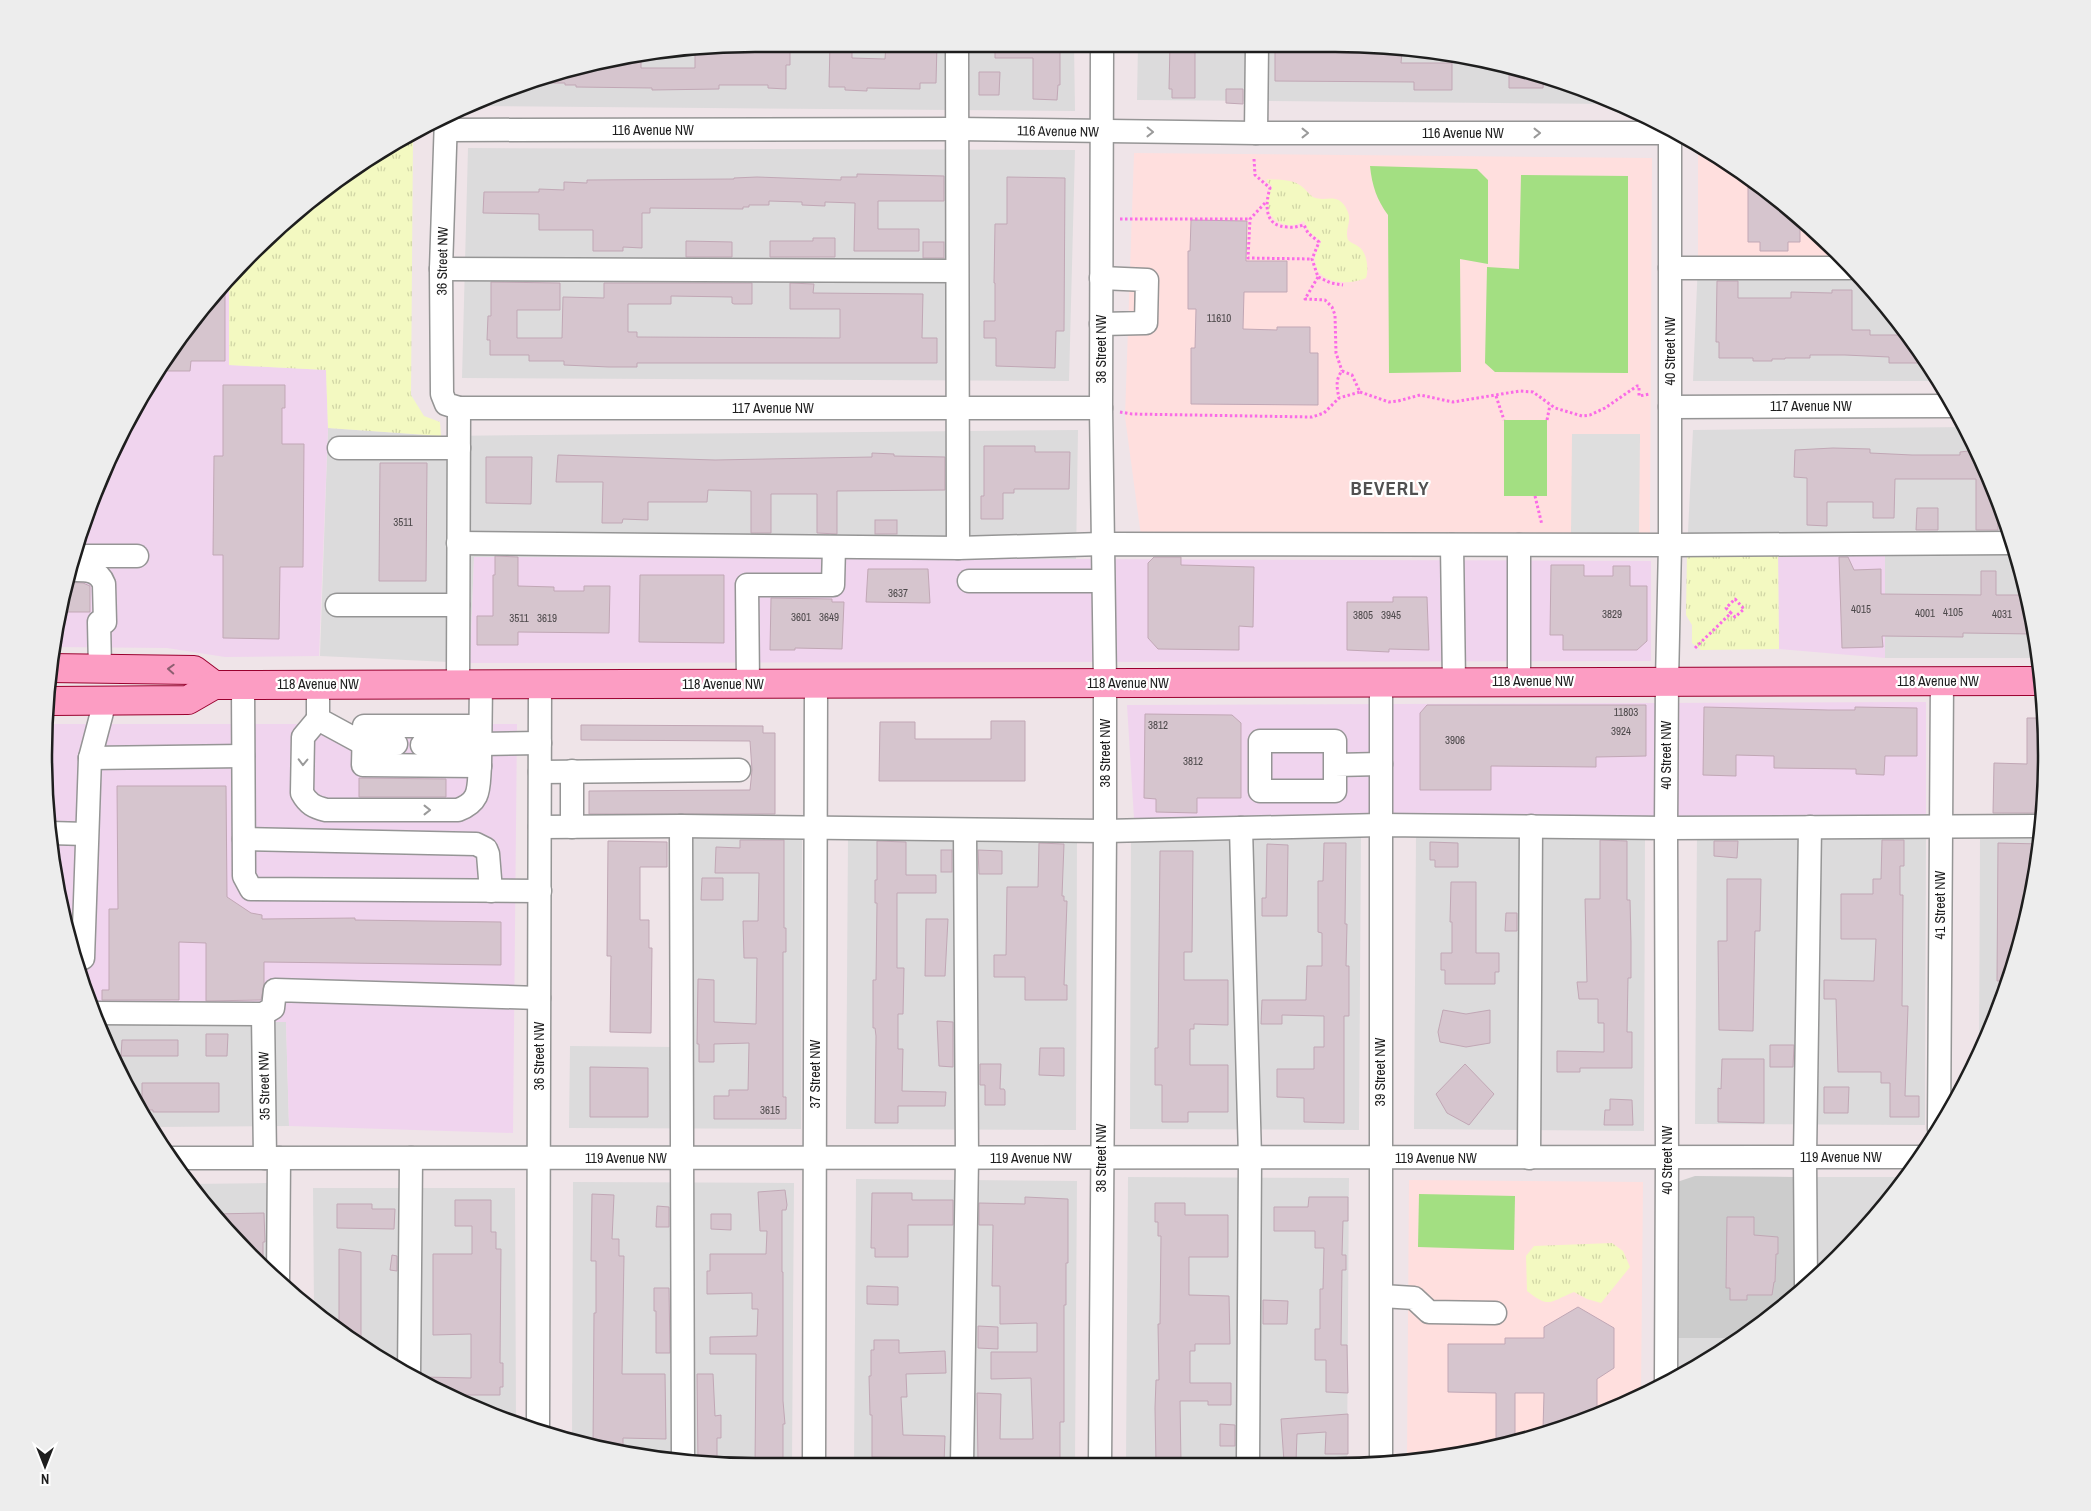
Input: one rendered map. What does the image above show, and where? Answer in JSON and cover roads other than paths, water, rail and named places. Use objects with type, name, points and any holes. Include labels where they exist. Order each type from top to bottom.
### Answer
[{"type":"main road","points":[[59,668],[194,670],[214,685]]},
{"type":"main road","name":"118 Avenue NW","points":[[55,701],[188,700],[214,685],[2034,681]]},
{"type":"street","points":[[957,52],[958,548]]},
{"type":"street","name":"38 Street NW","points":[[1100,1458],[1105,831],[1101,408],[1102,52]]},
{"type":"street","points":[[1256,133],[1257,52]]},
{"type":"street","name":"116 Avenue NW","points":[[447,124],[1101,132],[1659,132]]},
{"type":"street","name":"36 Street NW","points":[[318,719],[303,737],[302,793],[314,807],[326,810],[458,810],[474,802],[478,794],[480,735],[458,605],[459,448],[452,406],[442,394],[441,269],[446,125]]},
{"type":"street","name":"40 Street NW","points":[[1666,1375],[1666,828],[1670,545],[1670,138]]},
{"type":"street","points":[[1670,268],[1842,268]]},
{"type":"street","points":[[441,269],[956,271]]},
{"type":"street","points":[[1101,278],[1147,280],[1146,324],[1101,324]]},
{"type":"street","name":"117 Avenue NW","points":[[452,406],[1101,408]]},
{"type":"street","name":"117 Avenue NW","points":[[1670,407],[1945,406]]},
{"type":"street","points":[[339,448],[459,448]]},
{"type":"street","points":[[458,543],[958,548],[1102,544],[1670,545],[2005,543]]},
{"type":"street","points":[[1452,544],[1454,682]]},
{"type":"street","points":[[1519,545],[1519,682]]},
{"type":"street","points":[[748,684],[747,585],[833,585],[834,547]]},
{"type":"street","points":[[82,556],[137,556]]},
{"type":"street","points":[[77,570],[92,571],[102,579],[104,584],[100,668]]},
{"type":"street","points":[[969,581],[1103,581]]},
{"type":"street","points":[[338,604],[458,605]]},
{"type":"street","name":"41 Street NW","points":[[1939,1115],[1942,681]]},
{"type":"street","name":"39 Street NW","points":[[1381,1457],[1382,682]]},
{"type":"street","points":[[318,684],[318,719],[364,744],[396,744]]},
{"type":"street","name":"36 Street NW","points":[[538,1424],[540,684]]},
{"type":"street","name":"37 Street NW","points":[[814,1458],[816,684]]},
{"type":"street","points":[[242,685],[244,876],[251,889],[540,891]]},
{"type":"street","points":[[83,958],[90,758],[105,701]]},
{"type":"street","points":[[480,766],[363,765],[364,726],[480,735],[540,743]]},
{"type":"street","points":[[422,745],[480,735]]},
{"type":"street","points":[[1248,1458],[1250,1158],[1248,828],[1260,791],[1260,741],[1335,741],[1335,791],[1260,791]]},
{"type":"street","points":[[90,758],[244,756]]},
{"type":"street","points":[[1335,765],[1381,764]]},
{"type":"street","points":[[540,772],[739,770]]},
{"type":"street","points":[[572,771],[572,827]]},
{"type":"street","points":[[540,827],[681,826],[964,831],[1105,831],[1381,825],[1666,828],[2034,826]]},
{"type":"street","points":[[681,826],[683,1454]]},
{"type":"street","points":[[1529,1158],[1531,826]]},
{"type":"street","points":[[1806,1278],[1805,1158],[1810,827]]},
{"type":"street","points":[[962,1458],[967,1158],[964,831]]},
{"type":"street","points":[[57,832],[86,834]]},
{"type":"street","points":[[244,840],[476,844],[486,849],[488,854],[491,891]]},
{"type":"street","points":[[102,1013],[263,1014],[273,1008],[275,990],[539,998]]},
{"type":"street","name":"35 Street NW","points":[[263,1014],[277,1271]]},
{"type":"street","name":"119 Avenue NW","points":[[180,1158],[1911,1158]]},
{"type":"street","points":[[409,1367],[411,1158]]},
{"type":"street","points":[[1382,1296],[1414,1298],[1430,1312],[1495,1313]]},
{"type":"district","name":"BEVERLY","points":[[1390,488]]}]
